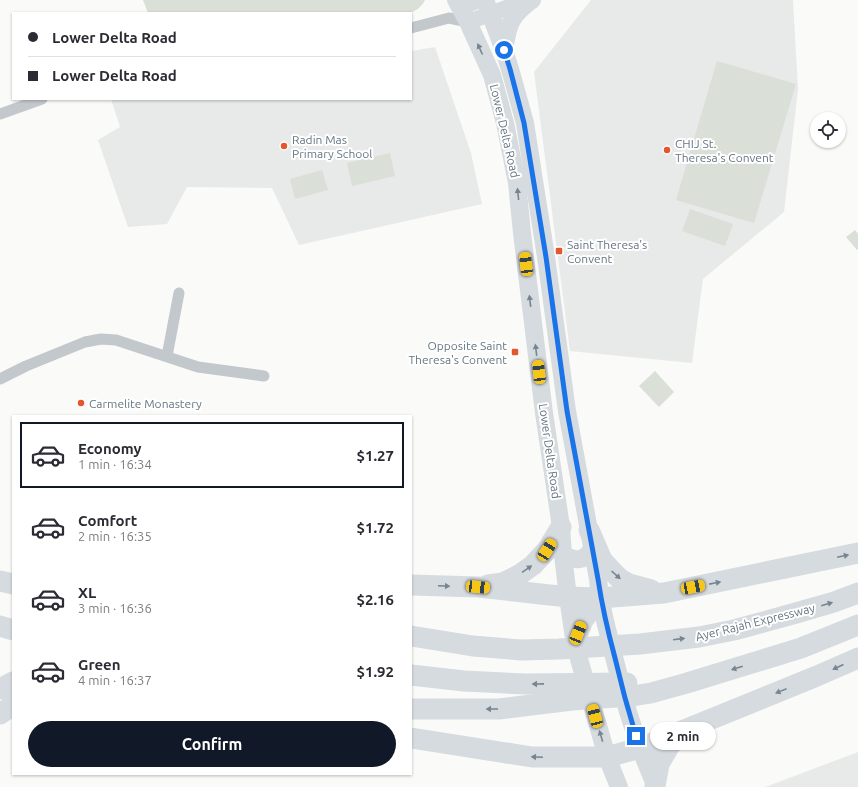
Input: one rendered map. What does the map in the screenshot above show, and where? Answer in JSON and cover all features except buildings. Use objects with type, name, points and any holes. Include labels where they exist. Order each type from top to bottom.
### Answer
[{"type":"highway","points":[[478,587],[503,583],[519,575],[533,565],[547,550],[561,527]]},
{"type":"highway","points":[[590,540],[602,560],[620,579],[629,584],[664,593]]},
{"type":"highway","points":[[412,585],[478,587],[568,597],[600,598],[664,593],[858,553]]},
{"type":"highway","points":[[0,580],[12,580]]},
{"type":"highway","points":[[0,580],[12,584]]},
{"type":"highway","name":"Ayer Rajah Expressway","points":[[412,636],[473,646],[522,650],[640,644],[700,637],[734,630],[834,602],[858,593]]},
{"type":"highway","points":[[576,637],[584,620],[600,598]]},
{"type":"highway","points":[[412,709],[499,708],[572,700],[632,696],[687,684],[801,648],[858,625]]},
{"type":"highway","points":[[0,626],[12,630]]},
{"type":"highway","points":[[412,645],[473,646]]},
{"type":"highway","points":[[412,738],[532,757],[607,757],[640,748],[686,730],[858,658]]},
{"type":"highway","points":[[412,676],[472,682],[525,684],[635,683],[672,681],[687,684]]},
{"type":"highway","points":[[5,704],[12,685]]},
{"type":"highway","points":[[656,786],[659,764],[670,745],[686,730]]},
{"type":"main road","points":[[459,12],[479,0]]},
{"type":"main road","points":[[459,12],[528,0]]},
{"type":"main road","points":[[504,50],[509,25],[519,11],[532,0]]},
{"type":"main road","name":"Lower Delta Road","points":[[488,7],[510,69],[524,123],[546,257],[567,411],[600,598],[628,712],[640,748],[656,786]]},
{"type":"main road","name":"Lower Delta Road","points":[[459,12],[492,76],[505,123],[517,183],[544,412],[561,527],[568,597],[595,716],[607,757],[619,787]]},
{"type":"main road","points":[[563,555],[574,560],[588,556],[590,540]]},
{"type":"street","points":[[412,28],[459,12]]},
{"type":"street","points":[[0,114],[39,100]]},
{"type":"street","points":[[167,356],[179,293]]},
{"type":"street","points":[[0,379],[26,366],[85,342],[100,339],[116,340],[198,367],[264,376]]},
{"type":"shaded area","points":[[143,0],[425,0],[419,8],[412,12],[148,12]]},
{"type":"shaded area","name":"CHIJ St. Theresa's Convent","points":[[591,0],[793,0],[798,89],[784,212],[703,279],[692,363],[570,351],[534,72]]},
{"type":"shaded area","name":"Radin Mas Primary School","points":[[435,47],[471,153],[482,204],[299,245],[272,188],[187,187],[167,224],[128,227],[98,140],[120,127],[111,100],[412,100],[412,51]]},
{"type":"shaded area","points":[[717,61],[796,84],[754,223],[676,200]]},
{"type":"shaded area","points":[[390,153],[395,176],[352,186],[347,163]]},
{"type":"shaded area","points":[[322,170],[328,190],[295,199],[290,179]]},
{"type":"shaded area","points":[[690,209],[733,224],[725,246],[682,231]]},
{"type":"shaded area","points":[[855,230],[858,234],[857,250],[846,237]]},
{"type":"shaded area","points":[[655,371],[674,392],[659,407],[639,386]]},
{"type":"shaded area","points":[[858,752],[858,787],[764,787],[768,786]]},
{"type":"place","name":"Radin Mas Primary School","points":[[284,146]]},
{"type":"place","name":"CHIJ St. Theresa's Convent","points":[[667,150]]},
{"type":"place","name":"Saint Theresa's Convent","points":[[559,251]]},
{"type":"place","name":"Opposite Saint Theresa's Convent","points":[[515,352]]},
{"type":"place","name":"Carmelite Monastery","points":[[81,403]]},
{"type":"route","points":[[504,50],[524,123],[546,257],[567,411],[598,579],[600,598],[628,712],[636,736]]}]
